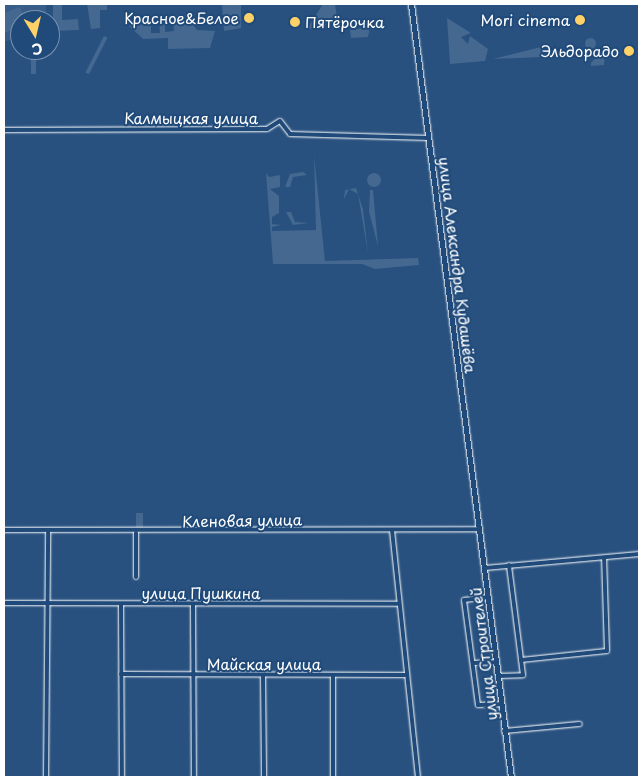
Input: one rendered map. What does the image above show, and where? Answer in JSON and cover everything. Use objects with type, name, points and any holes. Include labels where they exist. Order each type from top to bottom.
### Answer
[{"type":"main road","name":"улица Александра Кудашёва","points":[[411,4],[480,529]]},
{"type":"main road","name":"улица Строителей","points":[[480,529],[511,777]]},
{"type":"street","name":"Калмыцкая улица","points":[[4,130],[266,129],[280,122],[290,134],[429,138]]},
{"type":"street","name":"Кленовая улица","points":[[4,530],[136,533],[480,529]]},
{"type":"street","points":[[392,530],[398,604],[418,777]]},
{"type":"street","points":[[46,777],[48,531]]},
{"type":"street","points":[[136,533],[136,576]]},
{"type":"street","points":[[485,568],[639,554]]},
{"type":"street","points":[[521,660],[598,654],[606,651],[610,643],[604,558]]},
{"type":"street","points":[[498,676],[523,675],[509,565]]},
{"type":"street","points":[[489,598],[464,600],[478,705],[502,704]]},
{"type":"street","name":"улица Пушкина","points":[[4,603],[121,605],[398,604]]},
{"type":"street","points":[[192,604],[194,777]]},
{"type":"street","points":[[121,605],[122,777]]},
{"type":"street","points":[[473,663],[496,662]]},
{"type":"street","name":"Майская улица","points":[[121,674],[192,676],[406,675]]},
{"type":"street","points":[[333,675],[333,777]]},
{"type":"street","points":[[263,676],[264,777]]},
{"type":"street","points":[[504,731],[580,724]]},
{"type":"shaded area","points":[[4,4],[46,4],[46,10],[10,10],[10,40],[4,42]]},
{"type":"shaded area","points":[[53,4],[62,4],[62,20],[78,19],[79,30],[60,31],[60,10],[53,10]]},
{"type":"shaded area","points":[[87,4],[107,4],[107,10],[100,10],[100,28],[91,29]]},
{"type":"shaded area","points":[[222,4],[241,4],[241,28],[224,31]]},
{"type":"shaded area","points":[[323,4],[335,4],[338,24],[307,29]]},
{"type":"shaded area","points":[[10,11],[10,31],[4,33],[4,13]]},
{"type":"shaded area","points":[[186,15],[186,22],[188,17],[197,30],[215,31],[210,48],[168,49],[168,38],[143,39],[129,26],[136,18],[139,22],[139,16],[144,20],[143,16]],"holes":[[[173,17],[174,31],[165,32],[165,18],[159,19],[160,33],[151,33],[151,18]]]},
{"type":"shaded area","points":[[447,18],[471,33],[461,37],[468,44],[470,36],[488,49],[485,61],[450,64]]},
{"type":"shaded area","points":[[370,27],[368,37],[351,38],[350,30]]},
{"type":"shaded area","points":[[104,36],[108,38],[89,74],[85,73]]},
{"type":"shaded area","points":[[590,37],[596,43],[590,49],[584,43]]},
{"type":"shaded area","points":[[541,47],[547,51],[541,57],[493,59]]},
{"type":"shaded area","points":[[605,47],[604,65],[591,66],[591,63]]},
{"type":"shaded area","points":[[31,60],[36,60],[36,74],[31,74]]},
{"type":"shaded area","points":[[314,155],[325,261],[418,258],[419,265],[375,269],[362,264],[273,264],[266,173],[269,177],[280,175],[280,187],[270,189],[279,196],[279,213],[272,217],[272,224],[281,225],[272,227],[272,231],[316,230]]},
{"type":"shaded area","points":[[303,172],[307,175],[293,177],[290,187],[285,187],[290,174]]},
{"type":"shaded area","points":[[374,173],[379,175],[381,180],[379,185],[374,187],[369,185],[367,180],[369,175]]},
{"type":"shaded area","points":[[356,188],[358,194],[349,189]]},
{"type":"shaded area","points":[[349,189],[344,199],[345,190]]},
{"type":"shaded area","points":[[370,190],[373,190],[378,246],[369,212]]},
{"type":"shaded area","points":[[358,194],[363,209],[368,253]]},
{"type":"shaded area","points":[[286,212],[291,212],[295,222],[309,223],[293,225]]},
{"type":"shaded area","points":[[136,513],[143,513],[143,528],[136,528]]},
{"type":"place","name":"Красное&Белое","points":[[249,18]]},
{"type":"place","name":"Mori cinema","points":[[580,20]]},
{"type":"place","name":"Пятёрочка","points":[[295,22]]},
{"type":"place","name":"Эльдорадо","points":[[629,51]]}]
